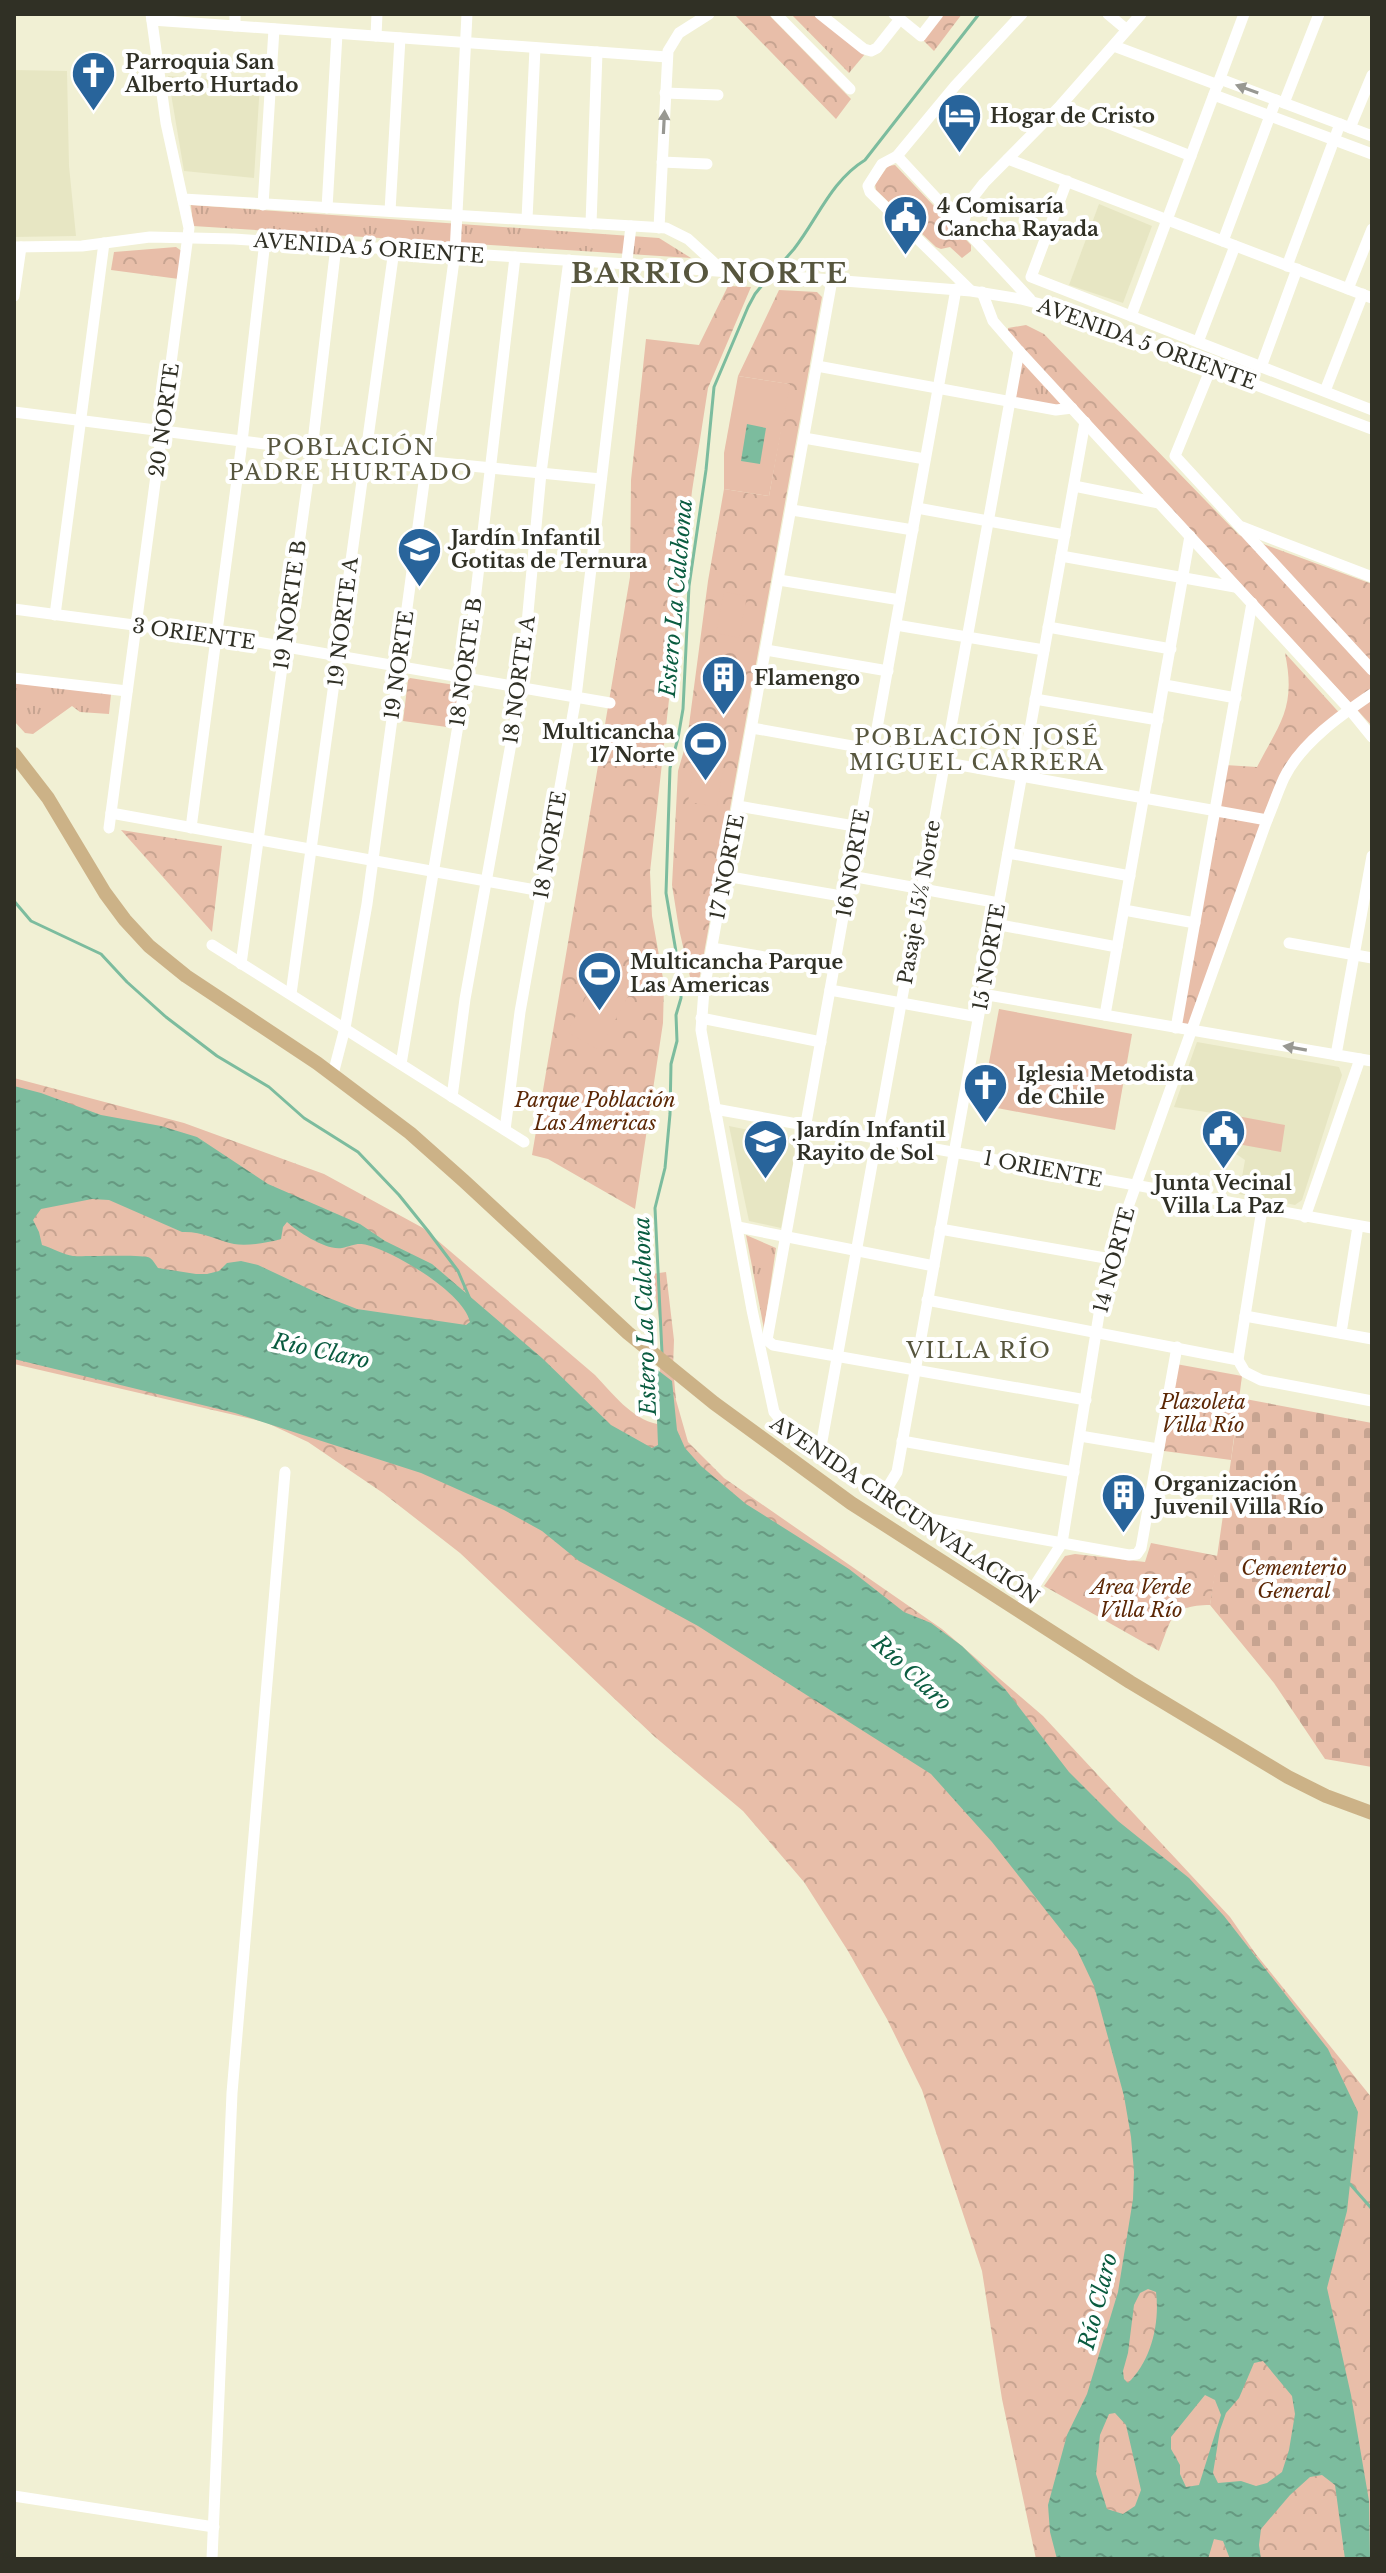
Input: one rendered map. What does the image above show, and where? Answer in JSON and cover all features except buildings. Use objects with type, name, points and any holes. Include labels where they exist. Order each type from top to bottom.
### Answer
[{"type":"main road","name":"AVENIDA CIRCUNVALACIÓN","points":[[14,754],[48,798],[105,893],[149,946],[199,985],[333,1074],[439,1158],[628,1333],[738,1423],[851,1503],[1130,1682],[1269,1766],[1326,1796],[1372,1813]]},
{"type":"street","points":[[376,36],[377,14]]},
{"type":"street","name":"19 NORTE","points":[[333,1074],[345,1028],[373,860],[455,253],[467,14]]},
{"type":"street","points":[[659,228],[667,57],[675,37],[709,14]]},
{"type":"street","points":[[776,14],[850,89]]},
{"type":"street","points":[[820,14],[864,49],[871,51],[877,48],[897,16],[921,36],[938,14]]},
{"type":"street","points":[[1022,14],[955,86],[897,156],[882,164],[868,186],[870,192],[976,292],[993,321],[1019,351],[1372,737]]},
{"type":"street","points":[[1108,14],[1127,30]]},
{"type":"street","points":[[962,227],[966,211],[977,192],[1061,105],[1141,14]]},
{"type":"street","points":[[1131,316],[1244,14]]},
{"type":"street","points":[[1223,241],[1270,115],[1280,101],[1319,14]]},
{"type":"street","points":[[151,17],[235,20],[274,29],[667,57]]},
{"type":"street","name":"20 NORTE","points":[[109,828],[189,228],[166,123],[151,17]]},
{"type":"street","points":[[263,205],[274,29]]},
{"type":"street","points":[[327,208],[337,34]]},
{"type":"street","points":[[390,211],[400,38]]},
{"type":"street","points":[[1114,46],[1217,86],[1270,115],[1372,154]]},
{"type":"street","points":[[527,219],[535,48]]},
{"type":"street","points":[[591,224],[597,52]]},
{"type":"street","points":[[1261,367],[1334,139],[1345,126],[1372,75]]},
{"type":"street","points":[[1217,86],[1280,101],[1372,136]]},
{"type":"street","points":[[665,93],[718,95]]},
{"type":"street","points":[[1061,105],[1191,156]]},
{"type":"street","points":[[897,156],[1031,301]]},
{"type":"street","points":[[1008,159],[1367,296],[1325,391]]},
{"type":"street","points":[[662,162],[707,164]]},
{"type":"street","points":[[1067,181],[1031,277],[1372,410]]},
{"type":"street","name":"AVENIDA 5 ORIENTE","points":[[183,199],[666,228],[688,239],[724,272]]},
{"type":"street","name":"18 NORTE","points":[[505,1130],[520,1012],[576,697],[631,226]]},
{"type":"street","points":[[1348,289],[1372,229]]},
{"type":"street","name":"AVENIDA 5 ORIENTE","points":[[17,247],[82,246],[150,237],[188,237],[569,260],[956,289],[1031,301],[1372,429]]},
{"type":"street","points":[[191,828],[265,241]]},
{"type":"street","points":[[55,615],[104,243]]},
{"type":"street","name":"19 NORTE B","points":[[241,964],[312,450],[336,246]]},
{"type":"street","points":[[1198,342],[1235,246]]},
{"type":"street","points":[[14,296],[17,247]]},
{"type":"street","name":"19 NORTE A","points":[[291,994],[394,250]]},
{"type":"street","name":"18 NORTE B","points":[[401,1064],[466,678],[515,257]]},
{"type":"street","name":"18 NORTE A","points":[[452,1097],[465,999],[521,688],[541,473],[569,260]]},
{"type":"street","name":"17 NORTE","points":[[832,280],[712,948],[701,1018],[702,1041],[774,1412],[783,1425],[867,1485],[876,1489],[885,1487]]},
{"type":"street","name":"16 NORTE","points":[[837,1357],[768,1342],[767,1337],[956,289]]},
{"type":"street","name":"Pasaje 15½ Norte","points":[[820,1452],[1019,351]]},
{"type":"street","points":[[817,366],[1056,410],[1072,408]]},
{"type":"street","points":[[1211,368],[1175,456],[1372,670]]},
{"type":"street","points":[[14,412],[312,450],[601,479]]},
{"type":"street","name":"15 NORTE","points":[[885,1487],[896,1477],[1085,422]]},
{"type":"street","points":[[804,438],[925,459]]},
{"type":"street","points":[[1074,486],[1160,504]]},
{"type":"street","points":[[917,508],[1065,535]]},
{"type":"street","points":[[792,510],[913,530]]},
{"type":"street","points":[[1239,526],[1372,577]]},
{"type":"street","points":[[1105,1015],[1190,536]]},
{"type":"street","points":[[1061,556],[1236,587]]},
{"type":"street","points":[[779,580],[900,600]]},
{"type":"street","points":[[1176,1028],[1252,603]]},
{"type":"street","name":"3 ORIENTE","points":[[14,609],[216,636],[610,703]]},
{"type":"street","points":[[896,625],[1044,650]]},
{"type":"street","points":[[1048,627],[1171,649]]},
{"type":"street","points":[[766,650],[888,671]]},
{"type":"street","points":[[14,678],[127,691]]},
{"type":"street","points":[[1165,685],[1236,698]]},
{"type":"street","name":"14 NORTE","points":[[1019,1610],[1062,1543],[1111,1259],[1134,1186],[1267,820],[1292,765],[1313,741],[1372,694]]},
{"type":"street","points":[[1035,699],[1158,720]]},
{"type":"street","points":[[752,728],[1267,820]]},
{"type":"street","points":[[738,806],[860,827]]},
{"type":"street","points":[[111,813],[541,891]]},
{"type":"street","points":[[1008,853],[1130,876]]},
{"type":"street","points":[[1336,1055],[1372,856]]},
{"type":"street","points":[[725,876],[847,897]]},
{"type":"street","points":[[851,876],[999,903]]},
{"type":"street","points":[[1124,910],[1195,923]]},
{"type":"street","points":[[995,924],[1117,947]]},
{"type":"street","points":[[1289,943],[1372,958]]},
{"type":"street","points":[[212,945],[524,1142]]},
{"type":"street","points":[[712,948],[834,969]]},
{"type":"street","points":[[830,990],[978,1017]]},
{"type":"street","points":[[982,994],[1366,1060],[1305,1217]]},
{"type":"street","points":[[701,1018],[821,1042]]},
{"type":"street","name":"1 ORIENTE","points":[[715,1109],[1372,1228]]},
{"type":"street","points":[[1262,1209],[1238,1360],[1245,1372],[1261,1380],[1372,1401]]},
{"type":"street","points":[[1341,1333],[1358,1226]]},
{"type":"street","points":[[738,1227],[934,1266]]},
{"type":"street","points":[[940,1229],[1111,1259]]},
{"type":"street","points":[[927,1300],[1238,1360]]},
{"type":"street","points":[[1245,1316],[1372,1339]]},
{"type":"street","points":[[908,1515],[1137,1554],[1141,1548],[1177,1347]]},
{"type":"street","points":[[837,1357],[1086,1400]]},
{"type":"street","points":[[1080,1436],[1158,1449]]},
{"type":"street","points":[[902,1441],[1074,1472]]},
{"type":"street","points":[[212,2559],[232,2093],[285,1472]]},
{"type":"street","points":[[14,2496],[214,2527]]},
{"type":"shaded area","points":[[14,70],[67,71],[69,166],[76,236],[14,237]]},
{"type":"shaded area","points":[[168,76],[260,83],[254,178],[184,171]]},
{"type":"shaded area","points":[[1099,204],[1152,226],[1123,303],[1069,285]]},
{"type":"shaded area","points":[[1197,1042],[1339,1067],[1342,1075],[1302,1200],[1295,1205],[1239,1194],[1245,1160],[1221,1144],[1225,1115],[1174,1107]]},
{"type":"shaded area","name":"Jardín Infantil Rayito de Sol","points":[[729,1126],[798,1140],[781,1228],[749,1221]]},
{"type":"green space","points":[[734,14],[768,14],[851,99],[836,119]]},
{"type":"green space","points":[[791,14],[815,14],[865,54],[849,73]]},
{"type":"green space","points":[[944,14],[962,14],[934,51],[923,40]]},
{"type":"green space","points":[[895,165],[971,245],[971,251],[962,258],[950,247],[936,247],[876,190],[875,184],[888,166]]},
{"type":"green space","points":[[191,205],[659,238],[691,258],[193,226]]},
{"type":"green space","points":[[176,247],[183,252],[179,279],[111,270],[114,252]]},
{"type":"green space","name":"Parque Población Las Americas","points":[[728,286],[751,287],[708,388],[692,491],[650,872],[652,916],[664,984],[663,1023],[635,1209],[548,1159],[532,1155],[630,577],[631,480],[646,339],[699,345]]},
{"type":"green space","points":[[779,290],[817,292],[822,297],[699,981],[693,990],[672,885],[678,771],[687,740],[708,581],[724,489],[769,496],[789,384],[738,376]]},
{"type":"green space","points":[[1026,325],[1044,334],[1239,535],[1372,584],[1372,726],[1008,332],[1008,328]]},
{"type":"green space","points":[[1022,360],[1061,402],[1060,407],[1015,399]]},
{"type":"green space","points":[[738,376],[790,384],[769,496],[724,489],[724,453]]},
{"type":"green space","points":[[724,592],[747,596],[739,638],[716,633]]},
{"type":"green space","points":[[1285,653],[1344,718],[1288,765],[1189,1026],[1180,1023],[1225,765],[1257,767],[1287,701],[1289,687]]},
{"type":"green space","points":[[410,678],[461,686],[454,728],[403,721]]},
{"type":"green space","points":[[14,679],[111,694],[109,714],[80,712],[72,706],[33,734],[25,733],[14,721]]},
{"type":"green space","name":"Multicancha 17 Norte","points":[[695,758],[724,763],[717,807],[688,802]]},
{"type":"green space","points":[[121,830],[222,846],[212,932]]},
{"type":"green space","name":"Multicancha Parque Las Americas","points":[[599,973],[631,991],[599,1050],[567,1032]]},
{"type":"green space","points":[[999,1009],[1132,1034],[1115,1130],[981,1105]]},
{"type":"green space","points":[[14,1078],[184,1123],[324,1174],[423,1228],[595,1375],[631,1411],[657,1424],[662,1337],[652,1274],[666,1272],[674,1340],[676,1400],[688,1442],[724,1478],[942,1629],[1043,1716],[1230,1917],[1255,1953],[1372,2098],[1372,2559],[1036,2559],[1002,2399],[982,2271],[922,2090],[887,2019],[804,1882],[743,1811],[655,1737],[460,1553],[383,1493],[308,1442],[265,1422],[14,1364]]},
{"type":"green space","points":[[1237,1116],[1285,1125],[1281,1152],[1232,1143]]},
{"type":"green space","points":[[746,1235],[776,1248],[764,1329]]},
{"type":"green space","name":"Plazoleta Villa Río","points":[[1176,1364],[1242,1376],[1231,1460],[1164,1451]]},
{"type":"green space","name":"Cementerio General","points":[[1240,1398],[1372,1423],[1372,1767],[1325,1759],[1274,1683],[1210,1605]]},
{"type":"green space","name":"Area Verde Villa Río","points":[[1151,1543],[1218,1556],[1210,1605],[1187,1608],[1174,1616],[1159,1651],[1044,1586],[1065,1556],[1075,1554],[1145,1562]]},
{"type":"water","points":[[747,424],[766,428],[760,464],[741,461]]},
{"type":"water","name":"Río Claro","points":[[14,1086],[101,1115],[161,1126],[197,1137],[268,1184],[360,1224],[385,1241],[432,1264],[542,1358],[611,1425],[652,1448],[658,1445],[655,1368],[672,1381],[677,1430],[685,1448],[701,1466],[746,1504],[849,1569],[904,1612],[931,1623],[962,1646],[1005,1689],[1069,1772],[1118,1821],[1189,1878],[1224,1916],[1328,2049],[1358,2112],[1347,2211],[1327,2288],[1351,2395],[1369,2501],[1370,2559],[1345,2559],[1335,2485],[1322,2475],[1310,2477],[1261,2529],[1261,2559],[1230,2559],[1223,2541],[1214,2539],[1208,2559],[1057,2559],[1050,2532],[1048,2505],[1067,2435],[1087,2394],[1118,2292],[1133,2199],[1131,2137],[1124,2096],[1094,1986],[1077,1950],[992,1842],[931,1774],[698,1626],[579,1561],[542,1531],[504,1510],[421,1473],[235,1413],[14,1359]],"holes":[[[92,1199],[109,1200],[182,1232],[239,1245],[281,1239],[287,1222],[329,1247],[363,1244],[394,1256],[442,1287],[465,1311],[470,1322],[466,1325],[357,1309],[258,1265],[241,1261],[227,1263],[219,1271],[196,1274],[158,1268],[145,1257],[69,1255],[42,1245],[33,1220],[41,1209]],[[1148,2289],[1156,2292],[1157,2317],[1148,2353],[1128,2383],[1123,2371],[1134,2305],[1140,2293]],[[1263,2361],[1292,2396],[1295,2414],[1289,2450],[1282,2472],[1267,2483],[1256,2486],[1241,2481],[1218,2483],[1213,2473],[1220,2430],[1226,2413],[1239,2398],[1254,2363]],[[1205,2395],[1215,2400],[1221,2415],[1199,2485],[1186,2487],[1180,2465],[1171,2449],[1171,2437]],[[1115,2413],[1126,2425],[1141,2490],[1135,2506],[1123,2514],[1107,2509],[1096,2474],[1100,2435],[1109,2414]]]},
{"type":"waterway","name":"Estero La Calchona","points":[[773,273],[794,249],[834,189],[865,160],[979,14]]},
{"type":"waterway","name":"Estero La Calchona","points":[[662,1353],[655,1208],[665,1168],[671,1064],[677,1041],[676,1015],[681,998],[681,981],[666,893],[670,768],[683,709],[689,586],[706,470],[714,387],[748,307],[768,278]]},
{"type":"waterway","points":[[14,901],[31,921],[101,954],[166,1017],[217,1056],[269,1087],[304,1118],[358,1152],[428,1231],[458,1271],[470,1299]]},
{"type":"waterway","points":[[1350,2184],[1372,2209]]},
{"type":"place","name":"Parroquia San Alberto Hurtado","points":[[94,113]]},
{"type":"place","name":"Hogar de Cristo","points":[[959,155]]},
{"type":"place","name":"4 Comisaría Cancha Rayada","points":[[906,256]]},
{"type":"place","name":"Jardín Infantil Gotitas de Ternura","points":[[420,588]]},
{"type":"place","name":"Flamengo","points":[[723,717]]},
{"type":"place","name":"Multicancha 17 Norte","points":[[706,782]]},
{"type":"place","name":"Multicancha Parque Las Americas","points":[[599,1012]]},
{"type":"place","name":"Iglesia Metodista de Chile","points":[[986,1124]]},
{"type":"place","name":"Junta Vecinal Villa La Paz","points":[[1223,1170]]},
{"type":"place","name":"Jardín Infantil Rayito de Sol","points":[[765,1181]]},
{"type":"place","name":"Organización Juvenil Villa Río","points":[[1123,1534]]},
{"type":"district","name":"BARRIO NORTE","points":[[710,273]]},
{"type":"district","name":"POBLACIÓN PADRE HURTADO","points":[[351,460]]},
{"type":"district","name":"POBLACIÓN JOSÉ MIGUEL CARRERA","points":[[977,750]]},
{"type":"district","name":"VILLA RÍO","points":[[979,1350]]}]
